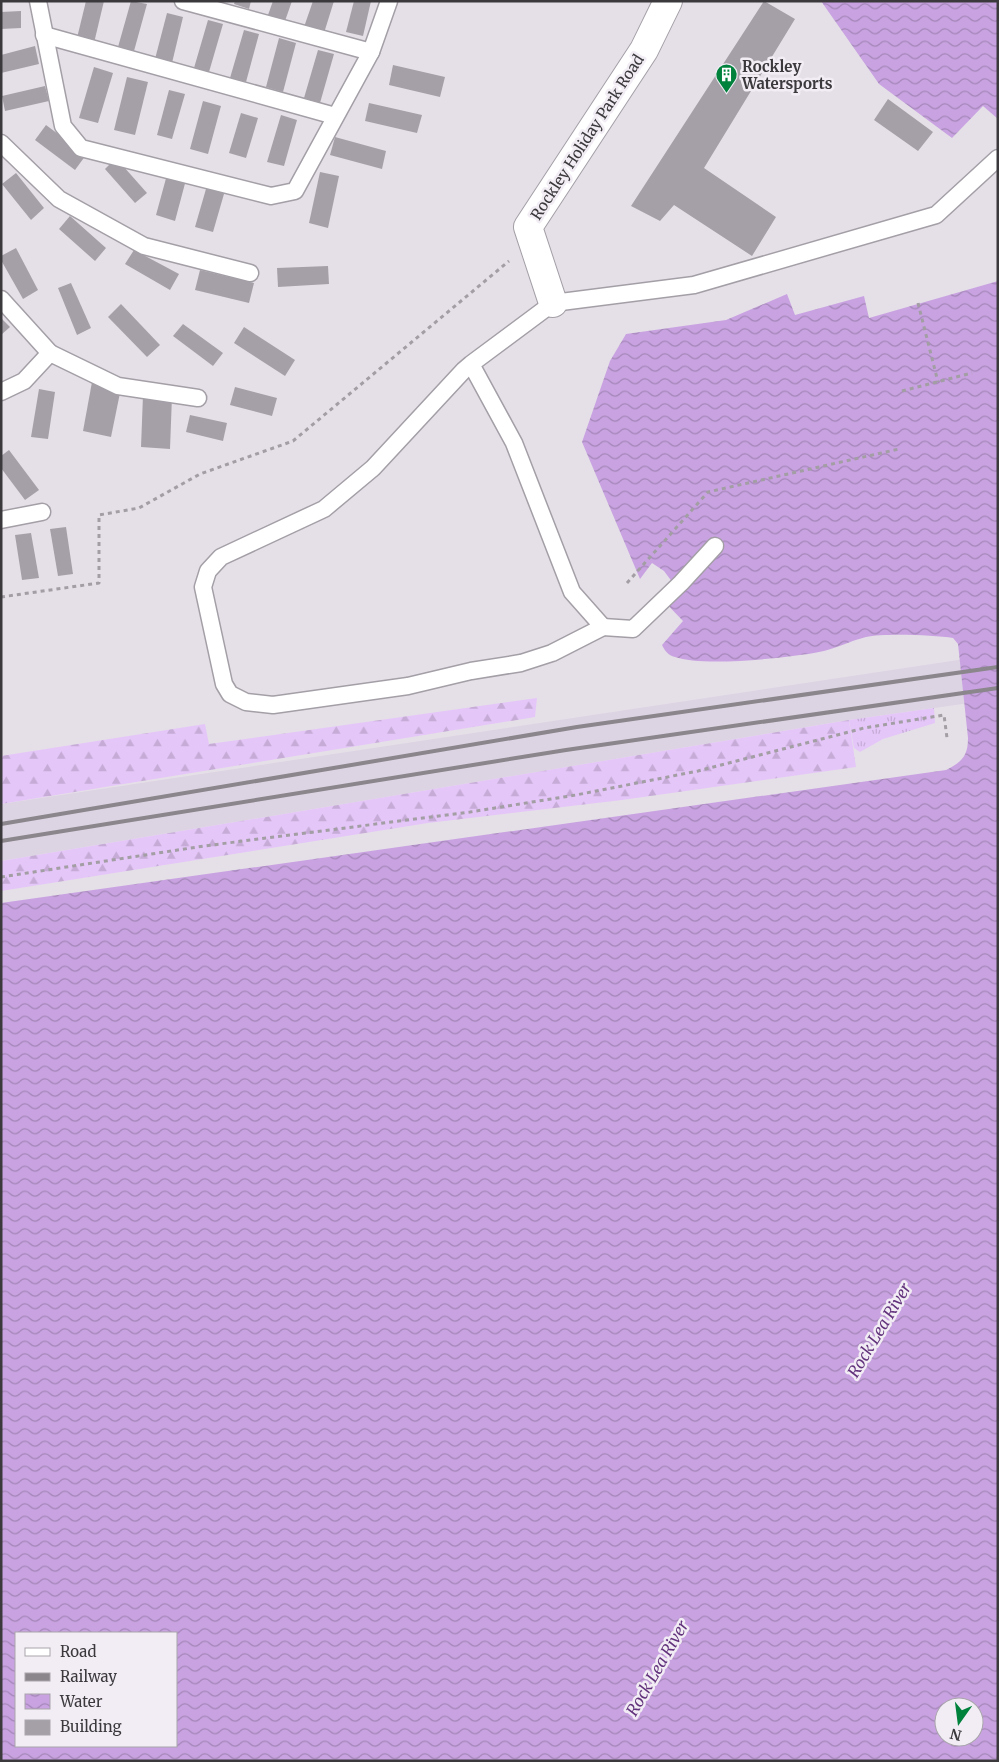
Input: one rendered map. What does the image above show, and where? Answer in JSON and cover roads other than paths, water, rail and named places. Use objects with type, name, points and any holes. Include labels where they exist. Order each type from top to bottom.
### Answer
[{"type":"street","name":"Rockley Holiday Park Road","points":[[553,303],[528,227],[644,50],[668,1]]},
{"type":"lane","points":[[38,1],[63,126],[81,148],[271,196],[294,191],[371,52],[389,1]]},
{"type":"lane","points":[[183,1],[371,52]]},
{"type":"lane","points":[[44,35],[335,116]]},
{"type":"lane","points":[[1,143],[58,199],[144,246],[250,273]]},
{"type":"lane","points":[[715,546],[681,584],[633,629],[603,627],[552,653],[521,663],[472,671],[408,686],[273,705],[246,702],[230,694],[224,684],[203,587],[208,571],[221,557],[324,509],[373,468],[471,364],[553,303],[694,286],[936,215],[998,158]]},
{"type":"lane","points":[[1,299],[50,353],[118,386],[198,398]]},
{"type":"lane","points":[[1,392],[24,381],[50,353]]},
{"type":"lane","points":[[471,364],[514,443],[572,592],[603,627]]},
{"type":"lane","points":[[1,520],[42,512]]},
{"type":"water","points":[[821,1],[998,1],[998,119],[983,106],[952,138],[879,84]]},
{"type":"water","name":"Rock Lea River","points":[[998,281],[998,1761],[1,1761],[1,903],[946,770],[956,764],[965,754],[968,738],[958,644],[953,638],[909,635],[874,636],[819,652],[788,657],[746,660],[688,660],[669,654],[662,645],[683,621],[660,597],[673,583],[664,571],[652,563],[640,579],[582,442],[610,361],[626,334],[726,320],[787,294],[795,315],[864,296],[869,318]]},
{"type":"railway","points":[[1,824],[577,727],[998,667]]},
{"type":"railway","points":[[1,841],[566,750],[998,688]]},
{"type":"place","name":"Rockley Watersports","points":[[726,94]]}]
